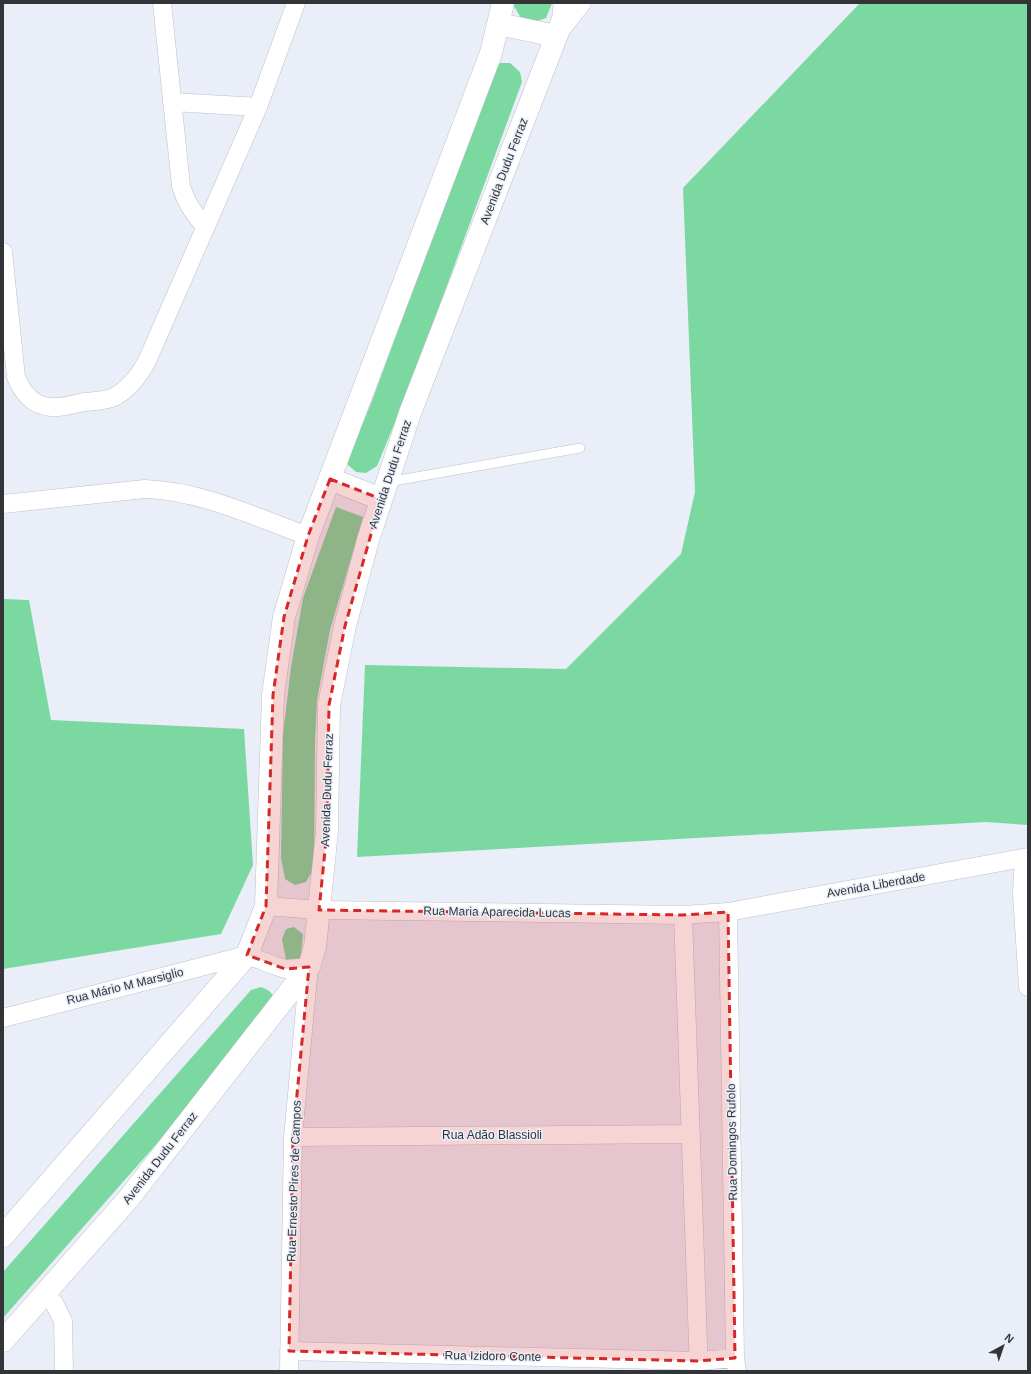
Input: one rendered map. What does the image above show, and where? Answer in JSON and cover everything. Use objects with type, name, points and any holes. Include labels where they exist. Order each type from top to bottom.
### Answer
[{"type":"main road","name":"Avenida Dudu Ferraz","points":[[3,1341],[129,1198],[309,967],[315,947],[327,831],[329,705],[345,626],[368,540],[410,413],[563,19],[565,3]]},
{"type":"main road","points":[[3,1236],[247,955],[266,906],[273,695],[284,617],[308,536],[491,53],[500,13],[556,36]]},
{"type":"main road","points":[[330,479],[384,491]]},
{"type":"street","points":[[162,3],[181,186],[187,203],[195,216],[206,227]]},
{"type":"street","points":[[3,252],[16,377],[23,391],[29,397],[44,406],[52,407],[113,398],[132,384],[147,361],[258,107],[296,3]]},
{"type":"street","points":[[556,36],[582,3]]},
{"type":"street","points":[[172,102],[258,107]]},
{"type":"street","points":[[3,504],[145,489],[160,489],[196,495],[308,536]]},
{"type":"street","points":[[1026,858],[1022,893],[1028,987]]},
{"type":"street","name":"Avenida Liberdade","points":[[728,912],[1026,858]]},
{"type":"street","name":"Rua Maria Aparecida Lucas","points":[[266,906],[319,910],[683,915],[728,912]]},
{"type":"street","name":"Rua Domingos Rufolo","points":[[728,912],[736,1364]]},
{"type":"street","points":[[683,915],[698,1366]]},
{"type":"street","points":[[247,955],[285,969],[309,967]]},
{"type":"street","name":"Rua Mário M Marsiglio","points":[[3,1018],[247,955]]},
{"type":"street","name":"Rua Ernesto Pires de Campos","points":[[288,1371],[293,1137],[309,967]]},
{"type":"street","name":"Rua Adão Blassioli","points":[[293,1137],[691,1134]]},
{"type":"street","points":[[44,1295],[54,1303],[63,1321],[64,1371]]},
{"type":"street","name":"Rua Izidoro Conte","points":[[289,1351],[698,1366],[736,1364]]},
{"type":"lane","points":[[384,491],[580,448]]},
{"type":"highlighted area","points":[[330,479],[381,499],[345,626],[329,705],[327,831],[319,910],[683,915],[728,912],[735,1358],[698,1361],[289,1351],[293,1137],[309,967],[285,969],[247,955],[266,906],[273,695],[284,617],[308,536]]},
{"type":"green space","points":[[512,3],[552,3],[546,18],[535,22],[521,18]]},
{"type":"green space","points":[[860,3],[1028,3],[1028,825],[986,822],[357,857],[365,665],[566,669],[681,554],[695,492],[683,188]]},
{"type":"green space","points":[[500,63],[510,63],[520,72],[522,82],[408,391],[377,466],[366,473],[356,472],[347,464],[351,451],[372,401],[493,71]]},
{"type":"green space","points":[[336,507],[363,517],[330,630],[317,700],[315,742],[314,868],[306,882],[295,885],[285,879],[281,858],[283,735],[291,667],[303,598]]},
{"type":"green space","points":[[3,599],[29,600],[51,720],[244,729],[253,865],[221,934],[3,969]]},
{"type":"green space","points":[[294,927],[303,934],[301,955],[296,967],[287,965],[282,939],[286,929]]},
{"type":"green space","points":[[261,987],[271,993],[277,1003],[272,1013],[3,1318],[3,1272],[251,990]]}]
